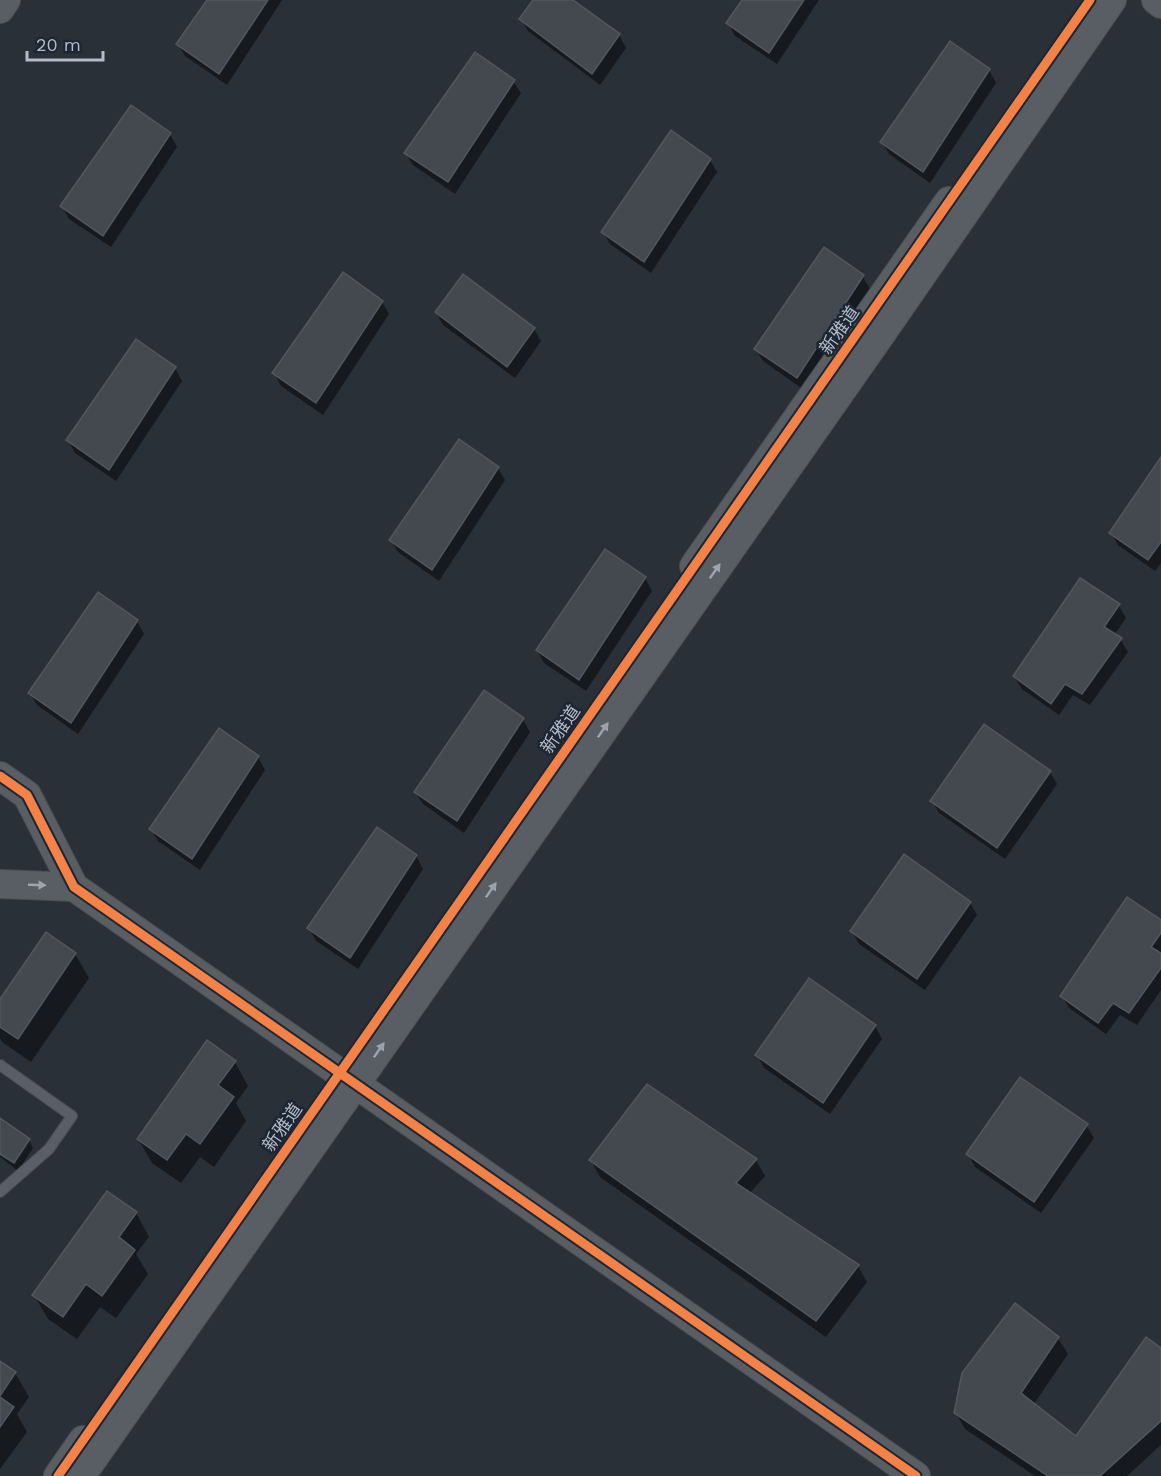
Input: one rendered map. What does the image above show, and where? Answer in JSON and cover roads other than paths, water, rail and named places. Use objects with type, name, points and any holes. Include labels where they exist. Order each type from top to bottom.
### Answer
[{"type":"street","name":"新雅道","points":[[81,1476],[348,1078],[1089,0]]},
{"type":"street","name":"新雅道","points":[[58,1476],[348,1078],[882,333],[1113,0]]},
{"type":"street","points":[[1156,0],[1161,4]]},
{"type":"street","points":[[0,776],[27,795],[74,886],[916,1476]]},
{"type":"street","points":[[0,884],[74,886]]},
{"type":"lane","points":[[0,1065],[72,1116],[49,1149],[0,1192]]}]
